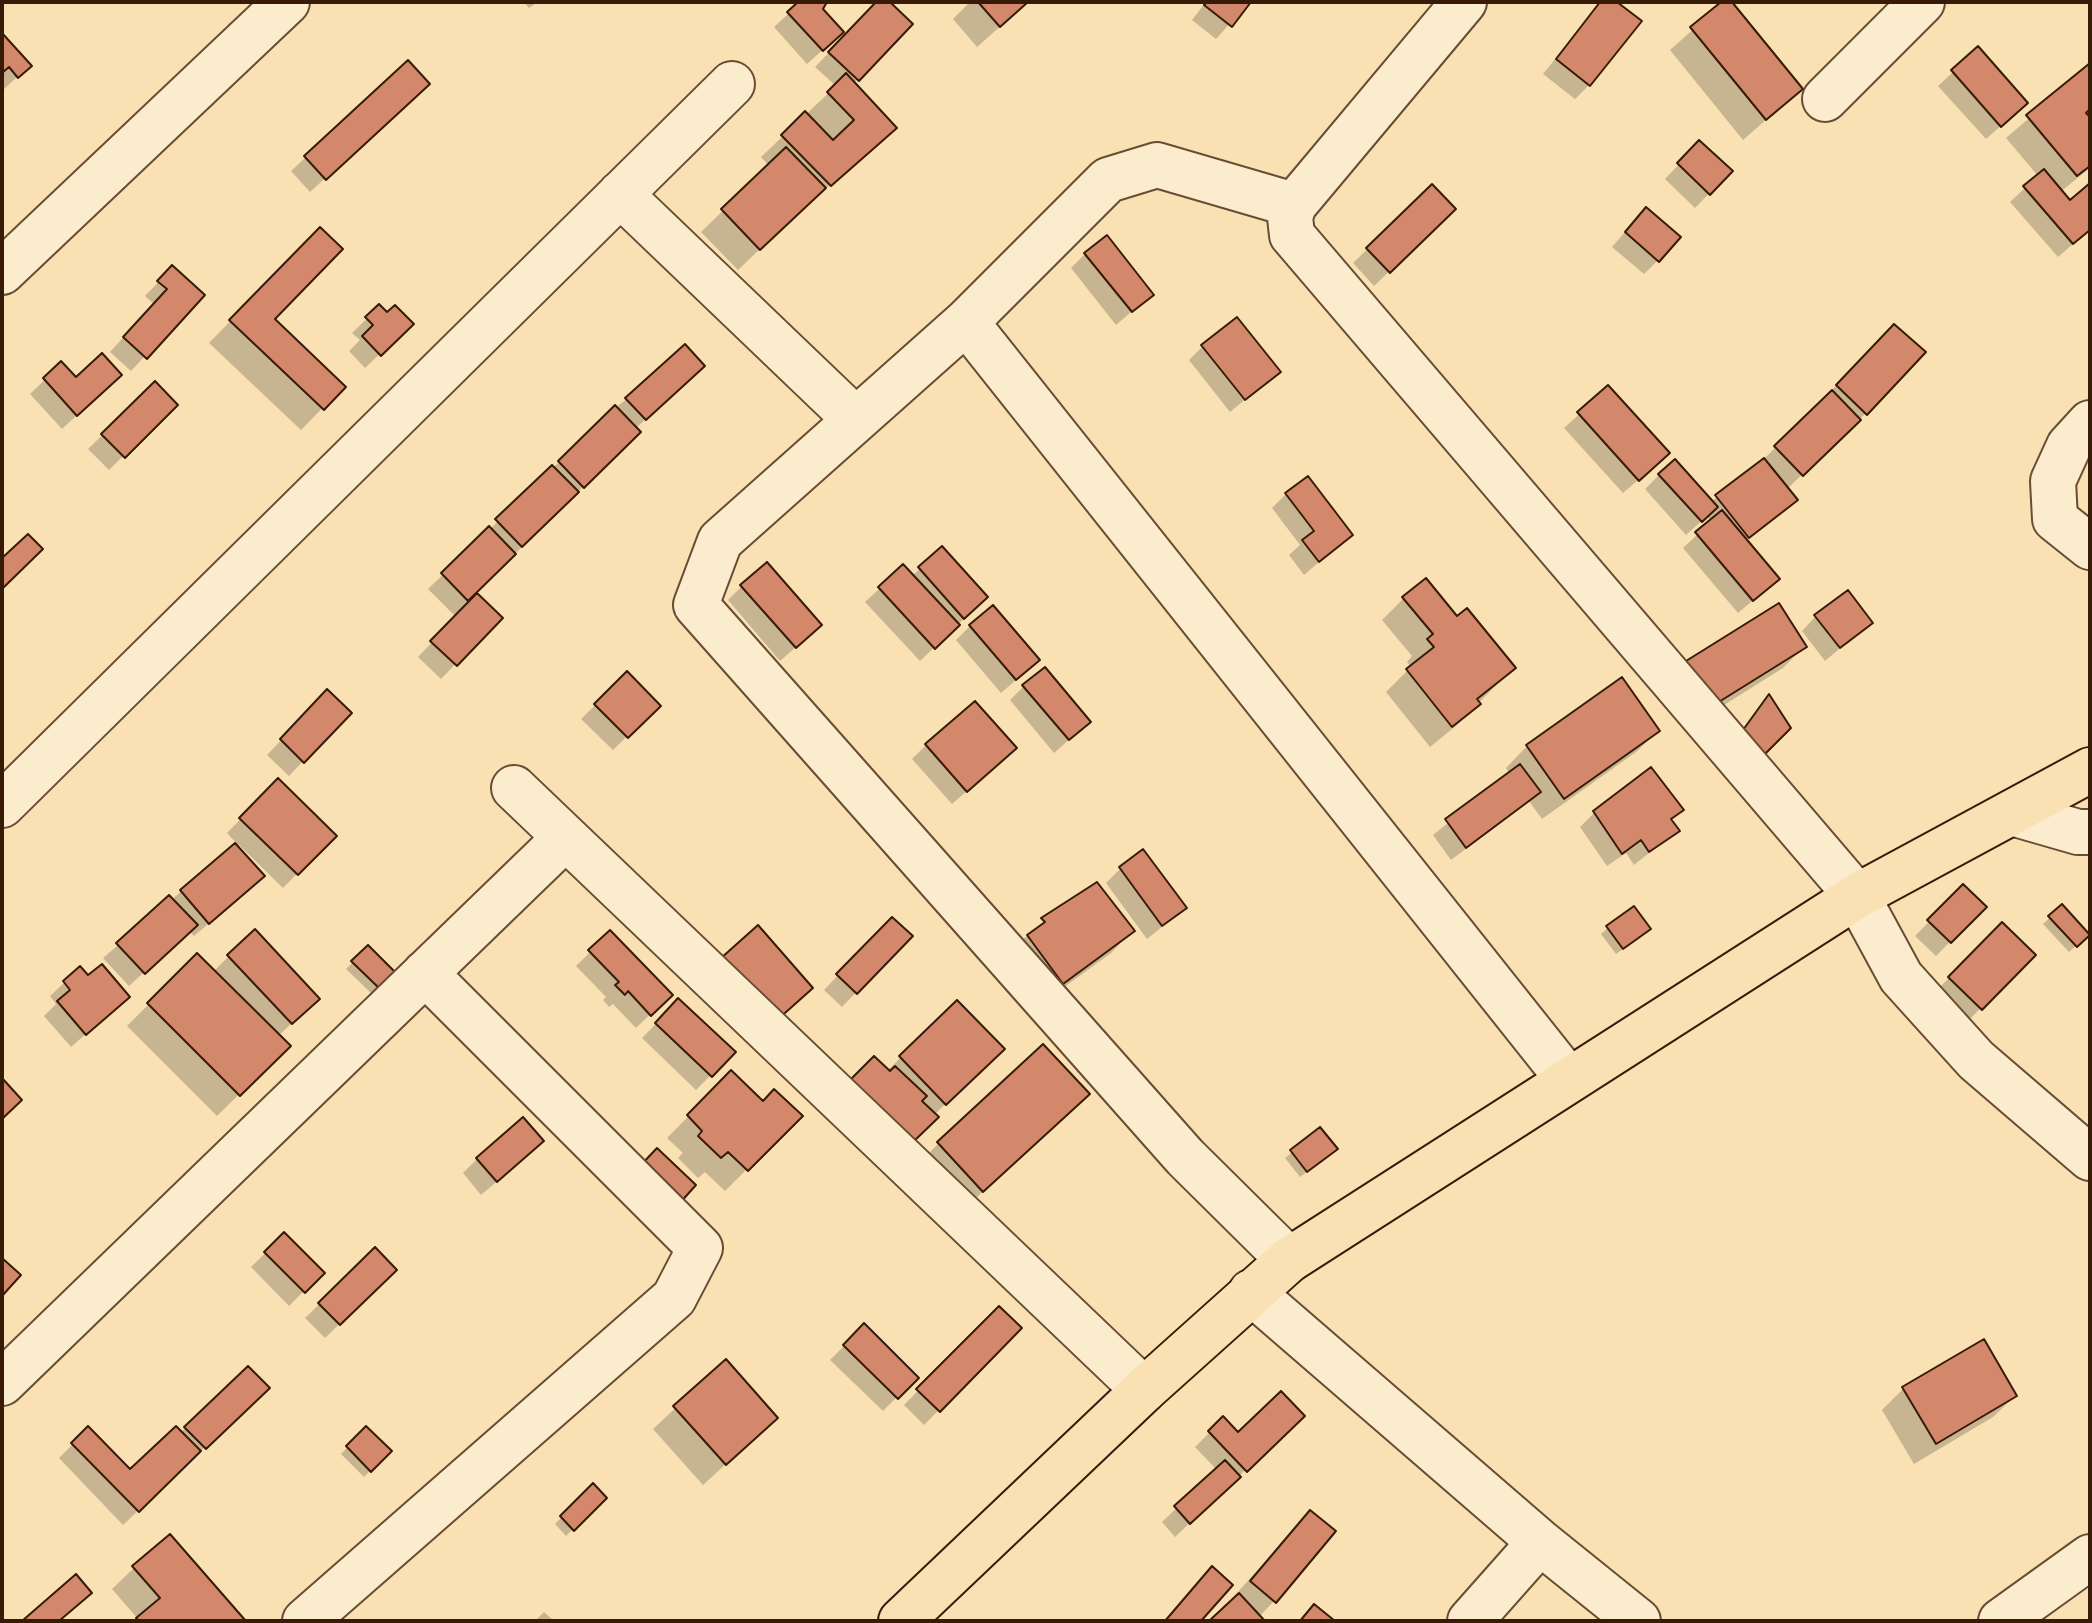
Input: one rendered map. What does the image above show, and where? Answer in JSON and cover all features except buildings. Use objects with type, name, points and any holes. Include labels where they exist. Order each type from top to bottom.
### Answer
[{"type":"main road","points":[[901,1621],[1144,1390],[1289,1260],[1857,896],[2090,770]]},
{"type":"street","points":[[2,272],[287,2]]},
{"type":"street","points":[[1464,2],[1294,205],[1290,217],[1292,235],[1857,896],[1901,977],[1976,1060],[2090,1158]]},
{"type":"street","points":[[1825,99],[1922,2]]},
{"type":"street","points":[[2,805],[732,84]]},
{"type":"street","points":[[1289,1260],[1185,1157],[696,605],[720,541],[966,322],[1108,180],[1157,165],[1294,205]]},
{"type":"street","points":[[620,194],[856,420]]},
{"type":"street","points":[[966,322],[1568,1079]]},
{"type":"street","points":[[2090,423],[2069,446],[2053,481],[2055,519],[2090,547]]},
{"type":"street","points":[[514,788],[1144,1390]]},
{"type":"street","points":[[2012,813],[2078,832],[2090,832]]},
{"type":"street","points":[[2,1383],[565,838]]},
{"type":"street","points":[[305,1621],[674,1298],[700,1248],[425,973]]},
{"type":"street","points":[[1251,1292],[1540,1542],[1638,1621]]},
{"type":"street","points":[[1470,1621],[1540,1542]]},
{"type":"street","points":[[2001,1621],[2090,1557]]}]
